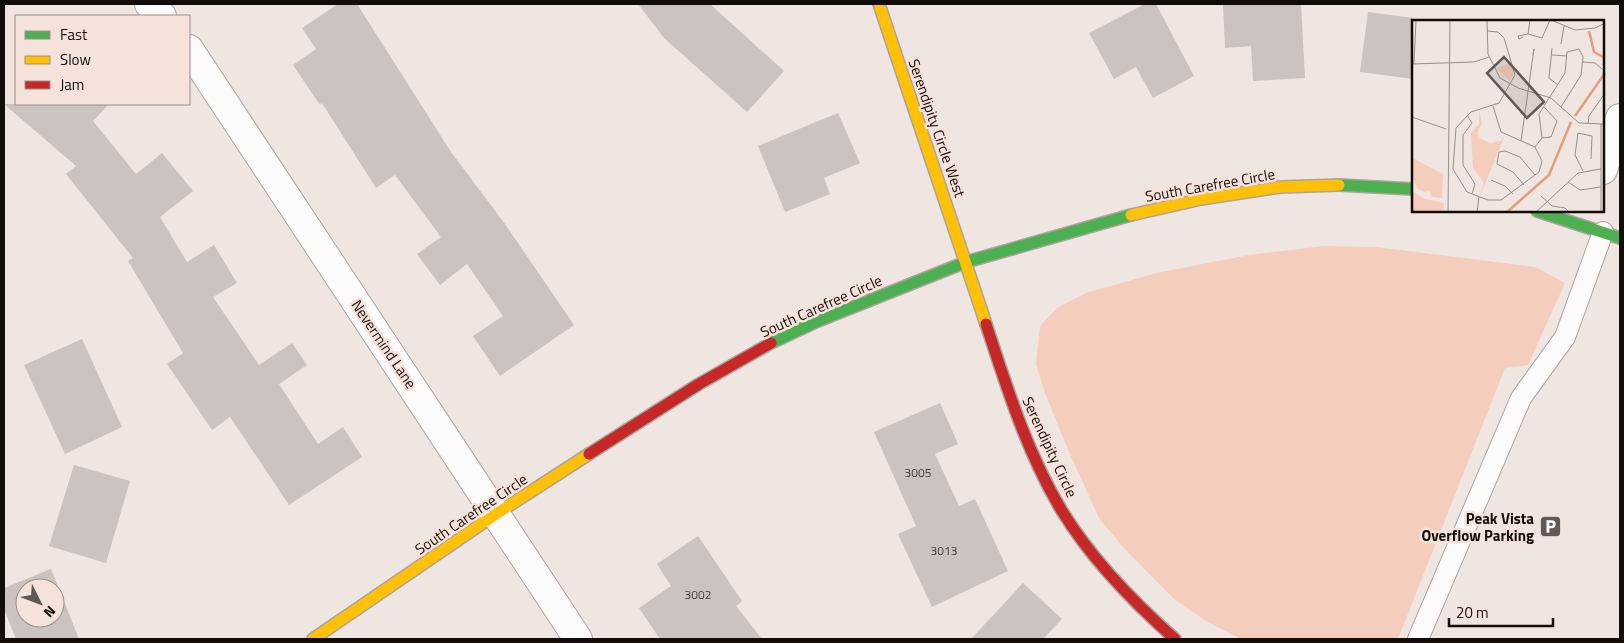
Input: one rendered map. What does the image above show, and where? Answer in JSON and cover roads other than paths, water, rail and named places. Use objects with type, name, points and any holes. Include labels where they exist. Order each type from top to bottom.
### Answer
[{"type":"main road","name":"Serendipity Circle West","points":[[879,4],[966,262]]},
{"type":"main road","name":"South Carefree Circle","points":[[313,639],[496,514],[699,384],[754,352],[818,321],[966,262],[1126,216],[1201,199],[1280,187],[1347,185],[1412,189]]},
{"type":"main road","points":[[1541,212],[1598,227]]},
{"type":"main road","name":"Serendipity Circle","points":[[966,262],[1019,419],[1050,490],[1077,532],[1108,573],[1143,611],[1175,639]]},
{"type":"street","points":[[150,4],[161,15]]},
{"type":"street","name":"Nevermind Lane","points":[[190,51],[578,639]]},
{"type":"street","points":[[1604,167],[1620,118]]},
{"type":"lane","points":[[1418,639],[1520,398],[1565,337],[1598,227]]},
{"type":"place","name":"Peak Vista Overflow Parking","points":[[1550,527]]}]
